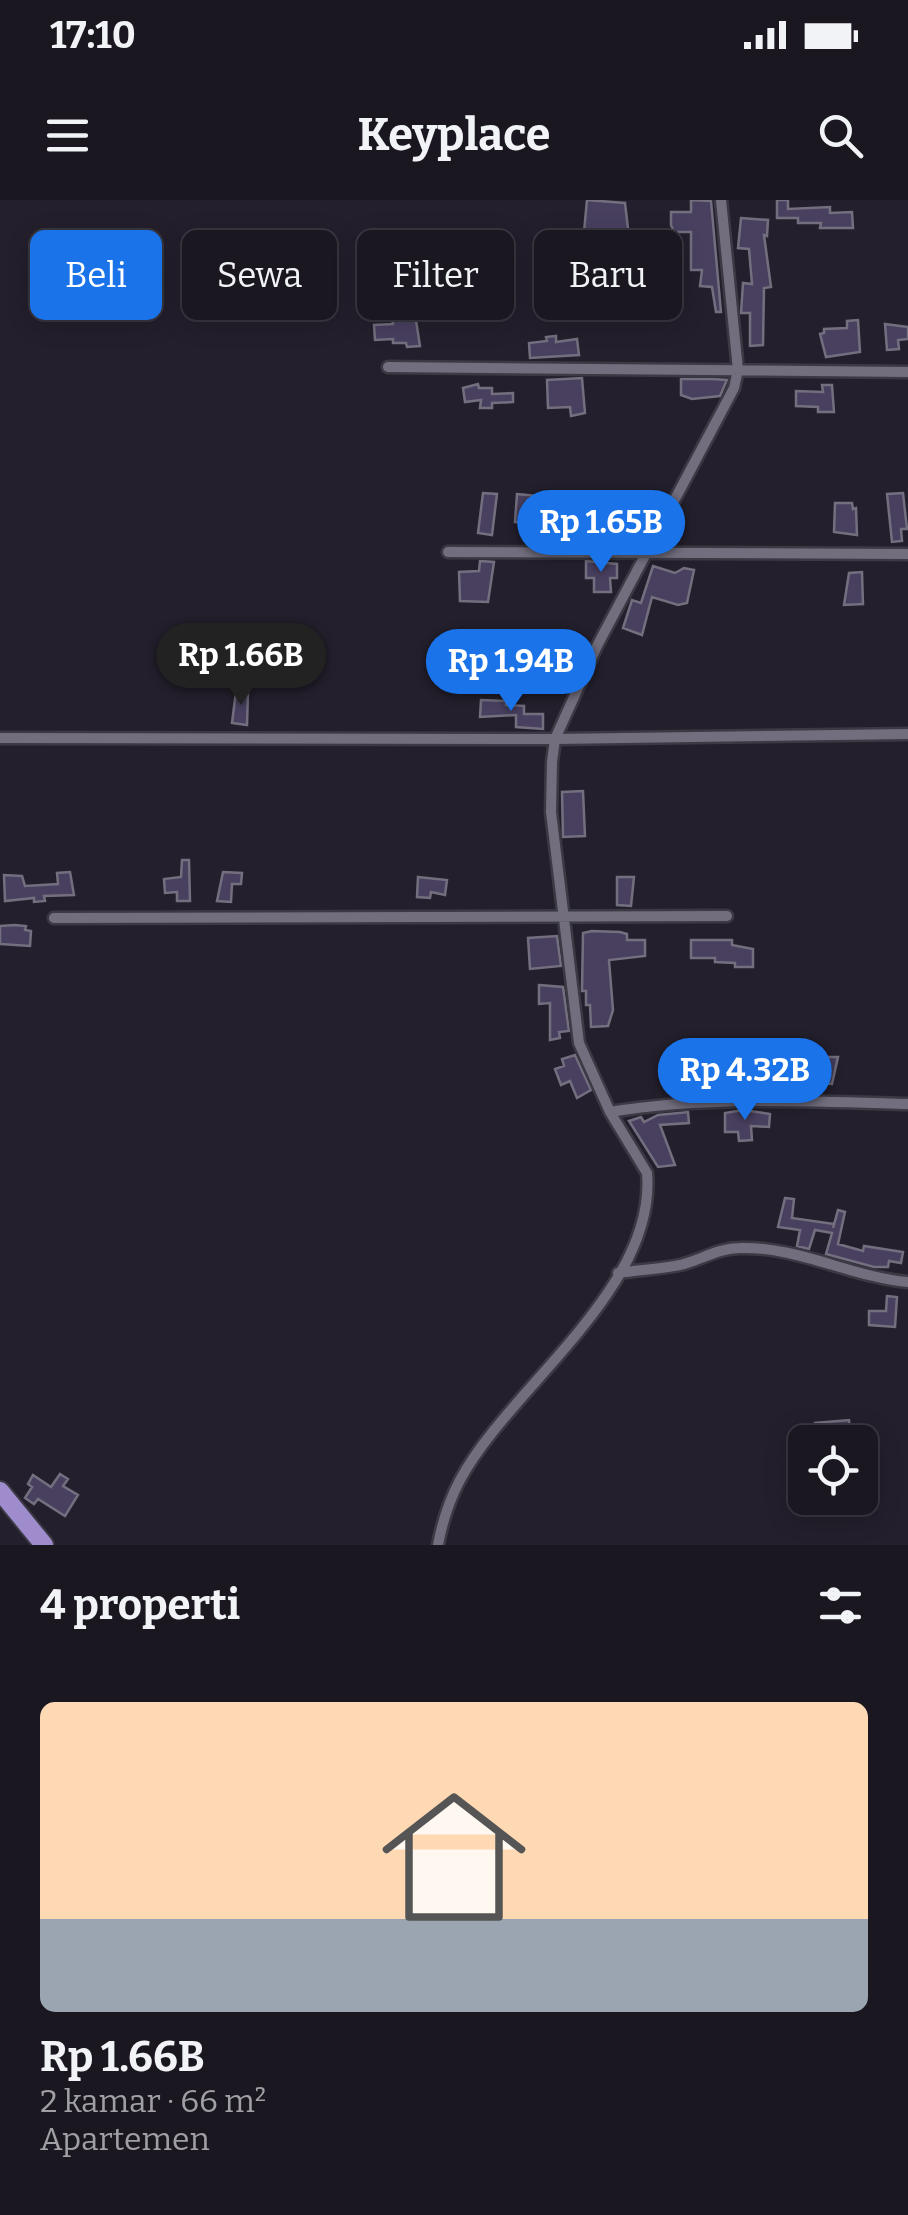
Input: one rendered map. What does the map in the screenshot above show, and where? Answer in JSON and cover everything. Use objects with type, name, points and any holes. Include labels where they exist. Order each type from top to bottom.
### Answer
[{"type":"highway","points":[[0,1491],[44,1545]]},
{"type":"street","points":[[438,1545],[461,1478],[483,1446],[570,1344],[618,1273],[638,1232],[648,1173],[610,1112],[579,1043],[550,797],[555,740],[597,646],[734,388],[738,370],[722,200]]},
{"type":"street","points":[[388,368],[908,372]]},
{"type":"street","points":[[448,552],[908,554]]},
{"type":"street","points":[[0,738],[555,740],[908,734]]},
{"type":"street","points":[[54,918],[566,920],[727,916]]},
{"type":"street","points":[[610,1112],[720,1102],[908,1104]]},
{"type":"street","points":[[618,1273],[678,1265],[716,1251],[740,1248],[811,1259],[860,1276],[908,1282]]},
{"type":"building","points":[[587,200],[625,203],[628,230],[584,230]]},
{"type":"building","points":[[691,200],[711,201],[721,312],[716,312],[712,287],[700,286],[702,270],[691,270],[691,232],[673,230],[671,225],[671,212],[691,212]]},
{"type":"building","points":[[777,200],[788,200],[788,209],[830,207],[830,213],[852,212],[853,228],[820,228],[821,223],[777,218]]},
{"type":"building","points":[[741,218],[768,220],[767,236],[764,235],[771,287],[764,288],[763,345],[750,346],[750,313],[741,313],[743,283],[752,284],[749,249],[738,248]]},
{"type":"building","points":[[392,320],[416,320],[420,346],[407,347],[406,343],[393,343],[393,339],[375,340],[374,325],[393,324]]},
{"type":"building","points":[[858,320],[860,352],[826,357],[820,334],[824,329],[847,328],[847,321]]},
{"type":"building","points":[[885,324],[908,327],[908,339],[898,340],[899,349],[887,350]]},
{"type":"building","points":[[556,336],[556,342],[577,339],[579,355],[530,358],[529,343]]},
{"type":"building","points":[[582,378],[585,413],[571,416],[570,407],[548,408],[547,380]]},
{"type":"building","points":[[681,379],[727,380],[720,396],[692,399],[681,395]]},
{"type":"building","points":[[478,384],[479,388],[492,388],[492,394],[513,393],[513,402],[480,408],[481,400],[465,402],[463,388]]},
{"type":"building","points":[[822,385],[832,385],[834,412],[796,406],[796,391],[823,392]]},
{"type":"building","points":[[483,493],[497,494],[492,535],[478,533]]},
{"type":"building","points":[[903,493],[907,529],[901,529],[902,541],[892,542],[887,494]]},
{"type":"building","points":[[517,494],[559,498],[555,522],[542,521],[540,544],[528,544],[529,523],[515,522]]},
{"type":"building","points":[[835,503],[852,503],[856,508],[857,535],[834,532]]},
{"type":"building","points":[[592,504],[623,508],[623,521],[646,522],[646,531],[591,526]]},
{"type":"building","points":[[480,561],[494,562],[488,602],[460,601],[459,572],[479,571]]},
{"type":"building","points":[[586,561],[617,564],[617,578],[610,578],[611,592],[594,592],[594,578],[586,578]]},
{"type":"building","points":[[653,566],[675,573],[684,568],[694,570],[687,603],[678,605],[652,597],[642,635],[623,628],[632,600],[641,603]]},
{"type":"building","points":[[862,572],[863,604],[844,605],[849,573]]},
{"type":"building","points":[[236,691],[248,692],[247,725],[232,723]]},
{"type":"building","points":[[481,700],[506,701],[506,705],[524,706],[524,714],[543,714],[543,729],[516,727],[516,715],[480,717]]},
{"type":"building","points":[[583,791],[585,836],[563,837],[562,792]]},
{"type":"building","points":[[182,860],[189,860],[190,901],[177,901],[177,892],[165,893],[164,879],[181,877]]},
{"type":"building","points":[[70,872],[74,895],[44,896],[45,901],[34,902],[34,898],[5,901],[4,875],[22,876],[25,886],[58,884],[57,873]]},
{"type":"building","points":[[223,872],[242,873],[241,884],[232,884],[231,902],[217,901]]},
{"type":"building","points":[[418,877],[447,880],[445,895],[431,892],[430,898],[417,897]]},
{"type":"building","points":[[617,877],[634,877],[631,906],[617,905]]},
{"type":"building","points":[[15,925],[31,931],[30,946],[0,944],[0,926]]},
{"type":"building","points":[[620,932],[627,934],[627,940],[645,940],[645,956],[609,960],[613,1010],[608,1026],[591,1027],[590,1005],[586,1005],[586,991],[582,991],[583,933]]},
{"type":"building","points":[[557,936],[561,966],[530,969],[528,938]]},
{"type":"building","points":[[691,940],[732,940],[732,945],[753,949],[753,967],[735,967],[735,963],[715,962],[715,958],[691,958]]},
{"type":"building","points":[[539,985],[563,987],[569,1031],[559,1032],[560,1038],[550,1040],[550,1003],[539,1004]]},
{"type":"building","points":[[732,1050],[764,1053],[767,1071],[748,1074],[748,1084],[732,1084]]},
{"type":"building","points":[[575,1055],[591,1090],[577,1098],[570,1081],[561,1085],[555,1069],[564,1066],[562,1059]]},
{"type":"building","points":[[818,1057],[838,1057],[832,1084],[817,1083]]},
{"type":"building","points":[[743,1110],[770,1114],[769,1127],[751,1126],[752,1140],[739,1141],[738,1132],[725,1132],[725,1113]]},
{"type":"building","points":[[688,1112],[689,1123],[660,1125],[675,1165],[658,1167],[629,1121],[641,1117],[644,1122],[658,1115]]},
{"type":"building","points":[[785,1198],[794,1199],[792,1218],[834,1224],[833,1228],[838,1210],[845,1212],[838,1244],[863,1251],[864,1246],[903,1252],[901,1263],[889,1261],[888,1267],[874,1267],[826,1254],[832,1233],[815,1230],[809,1249],[797,1246],[800,1230],[778,1227]]},
{"type":"building","points":[[887,1296],[897,1297],[895,1327],[869,1325],[869,1311],[886,1311]]},
{"type":"building","points":[[849,1420],[849,1425],[815,1425]]},
{"type":"building","points":[[60,1474],[68,1479],[63,1486],[78,1495],[65,1516],[38,1499],[34,1504],[25,1498],[33,1475],[51,1487]]}]
